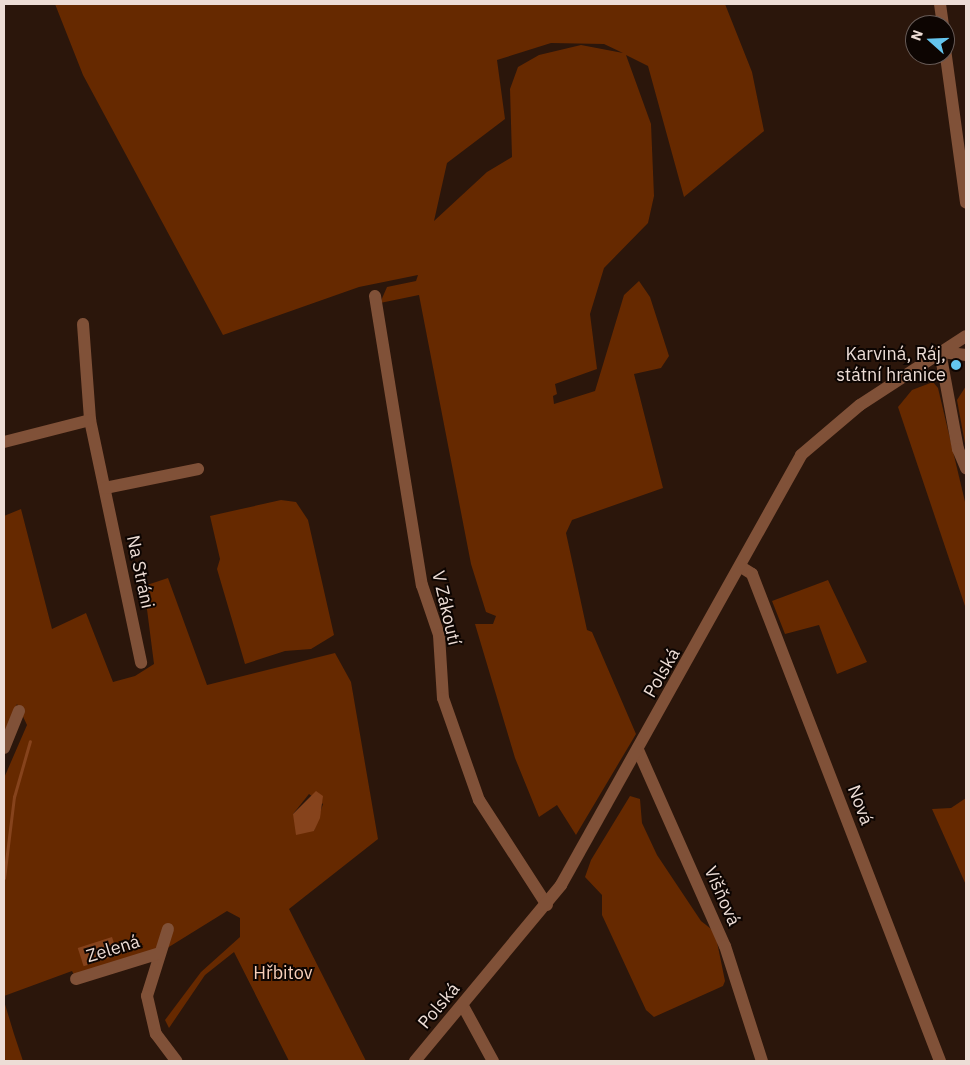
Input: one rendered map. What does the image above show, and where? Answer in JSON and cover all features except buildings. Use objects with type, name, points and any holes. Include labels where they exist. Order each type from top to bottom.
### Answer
[{"type":"street","points":[[947,65],[966,203]]},
{"type":"street","name":"V Zákoutí","points":[[375,296],[422,585],[439,635],[443,698],[479,800],[547,905]]},
{"type":"street","name":"Na Stráni","points":[[83,324],[90,420],[141,663]]},
{"type":"street","name":"Polská","points":[[415,1061],[547,905],[638,750],[801,456],[828,429],[966,336]]},
{"type":"street","points":[[966,355],[940,352],[958,449],[966,468]]},
{"type":"street","points":[[4,442],[90,420]]},
{"type":"street","points":[[105,488],[198,469]]},
{"type":"street","name":"Nová","points":[[741,567],[752,574],[940,1061]]},
{"type":"street","points":[[4,748],[19,710]]},
{"type":"street","name":"Višňová","points":[[638,750],[725,946],[762,1061]]},
{"type":"street","name":"Zelená","points":[[168,929],[147,996],[156,1034],[176,1061]]},
{"type":"street","name":"Zelená","points":[[76,979],[160,953]]},
{"type":"street","points":[[463,1006],[493,1061]]},
{"type":"green space","points":[[55,4],[725,4],[752,72],[764,131],[684,197],[648,66],[626,55],[651,124],[654,196],[648,223],[604,268],[590,314],[597,369],[555,384],[557,394],[553,396],[554,404],[595,391],[624,295],[639,281],[650,297],[669,356],[661,368],[634,374],[663,488],[572,520],[566,533],[587,630],[592,632],[636,734],[576,835],[557,805],[539,817],[515,758],[475,624],[493,624],[496,616],[486,612],[471,564],[419,295],[380,303],[387,287],[416,281],[418,275],[359,287],[223,335],[83,75]],"holes":[[[551,43],[604,44],[623,53],[581,45],[539,55],[518,67],[510,89],[512,157],[487,172],[434,221],[447,163],[505,119],[497,60]]]},
{"type":"green space","points":[[933,382],[938,388],[966,506],[966,609],[898,407],[912,390]]},
{"type":"green space","points":[[966,386],[966,449],[957,400]]},
{"type":"green space","points":[[281,500],[296,502],[308,520],[334,635],[311,649],[285,651],[245,664],[217,569],[220,559],[210,516]]},
{"type":"green space","name":"Hřbitov","points":[[21,509],[52,629],[86,613],[113,682],[135,676],[154,664],[144,586],[168,578],[207,685],[335,653],[351,682],[378,839],[289,909],[366,1061],[289,1061],[234,952],[205,975],[169,1028],[165,1020],[201,972],[240,937],[240,918],[227,911],[164,950],[74,975],[72,971],[4,996],[4,778],[27,725],[17,704],[4,733],[4,516]],"holes":[[[309,794],[323,804],[314,831],[293,814]]]},
{"type":"green space","points":[[828,580],[867,662],[837,674],[819,625],[785,634],[772,601]]},
{"type":"green space","points":[[630,796],[640,799],[642,823],[657,855],[701,921],[715,932],[725,981],[723,986],[654,1017],[646,1010],[602,915],[602,895],[585,877],[591,860]]},
{"type":"green space","points":[[966,798],[966,885],[932,809],[951,808]]},
{"type":"green space","points":[[4,1001],[14,1034],[23,1061],[4,1061]]},
{"type":"shaded area","points":[[316,791],[323,796],[320,818],[314,831],[296,835],[293,814]]},
{"type":"shaded area","points":[[112,937],[118,955],[84,966],[78,948]]},
{"type":"waterway","points":[[4,878],[14,797],[30,741]]},
{"type":"place","name":"Karviná, Ráj, státní hranice","points":[[956,365]]}]
